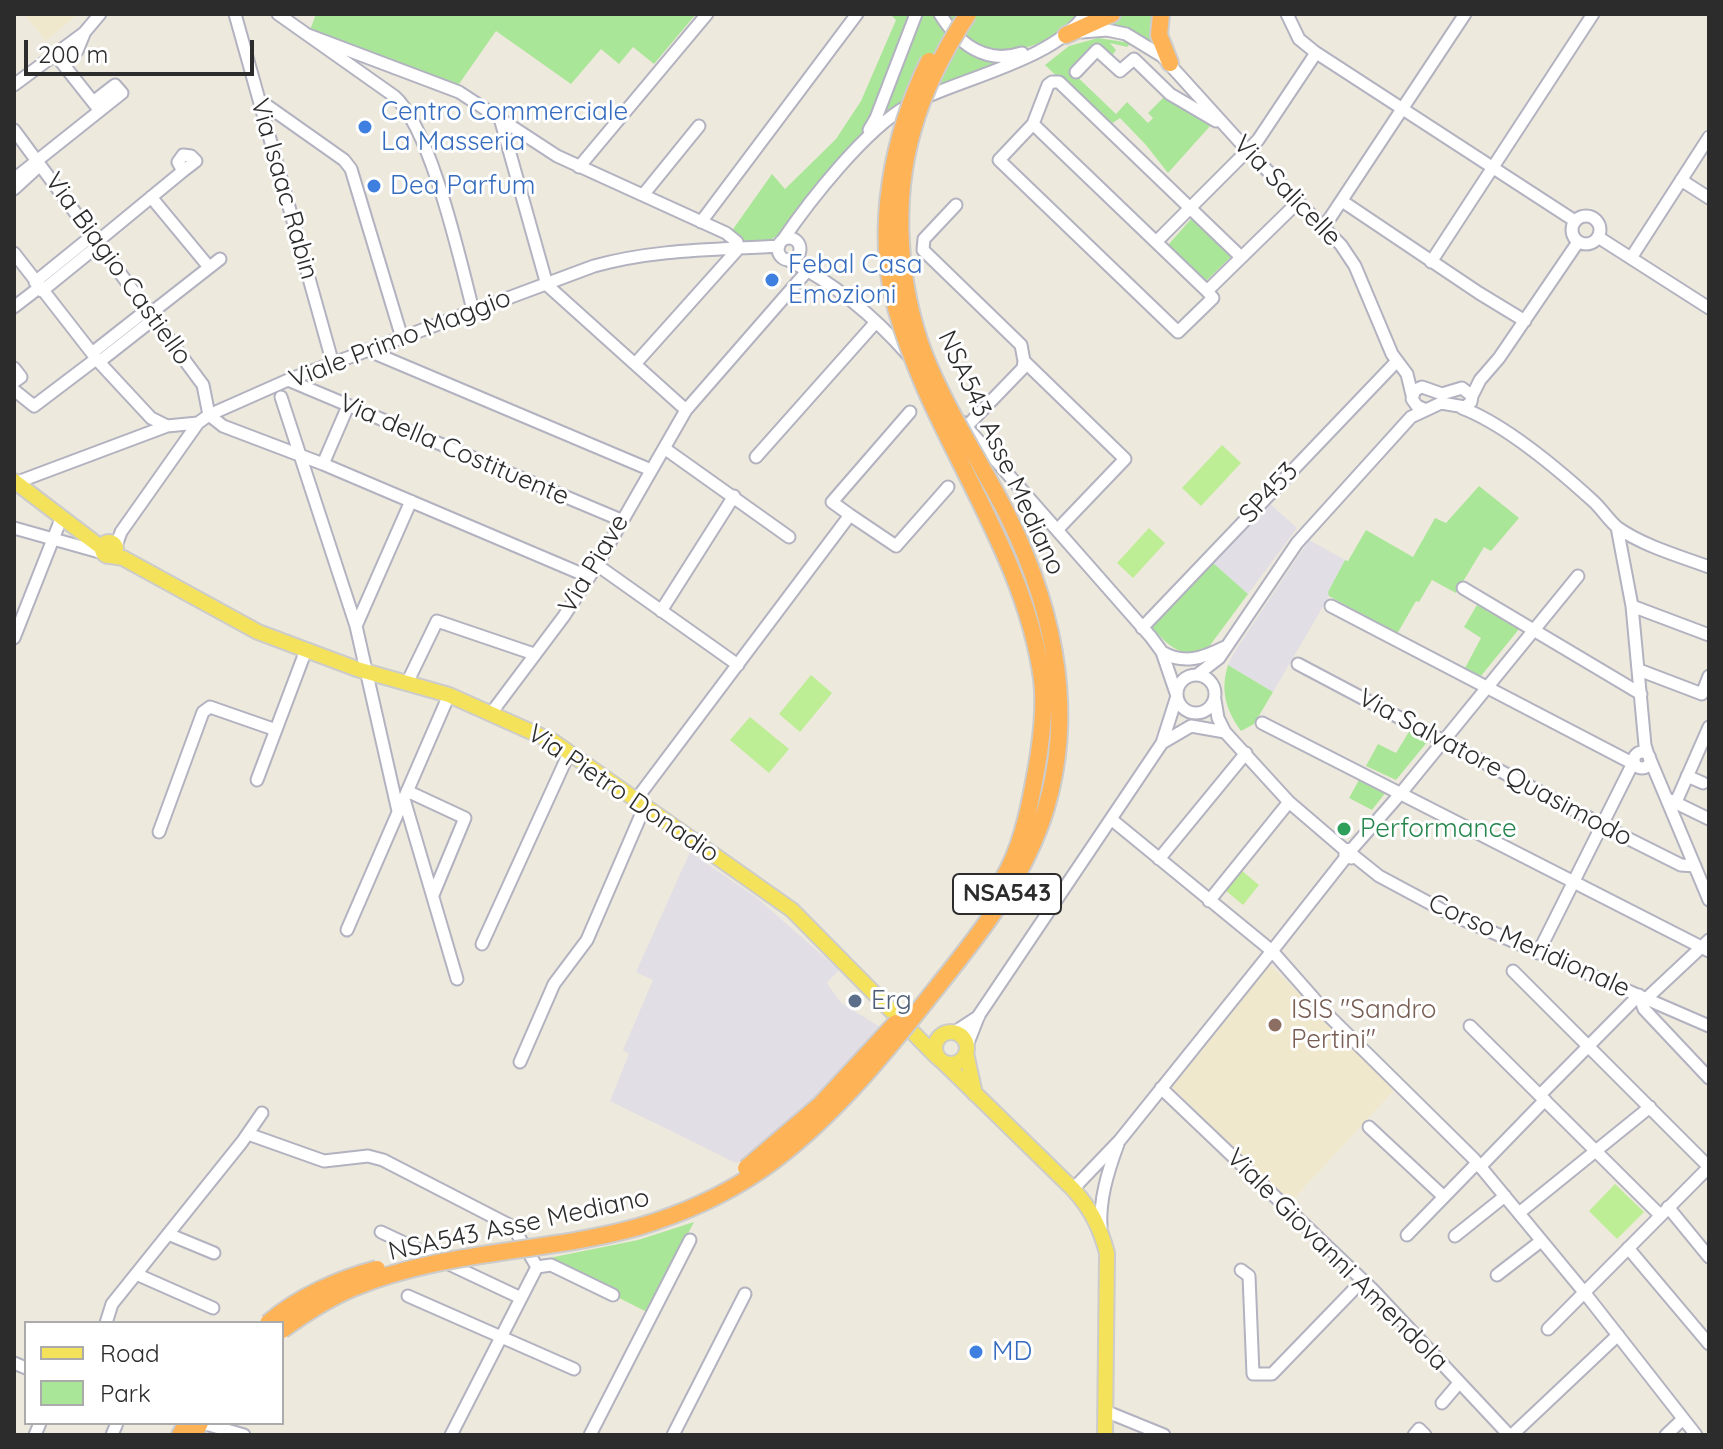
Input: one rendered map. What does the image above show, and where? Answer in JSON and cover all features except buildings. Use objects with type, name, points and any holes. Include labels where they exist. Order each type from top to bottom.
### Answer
[{"type":"highway","name":"NSA543 Asse Mediano","points":[[271,1321],[304,1299],[349,1277],[426,1255],[633,1224],[703,1197],[751,1164],[821,1104],[891,1029],[983,913],[1009,869],[1028,817],[1040,752],[1043,681],[1026,610],[994,530],[907,344],[895,305],[890,267],[893,167],[902,129],[915,90],[955,14]]},
{"type":"highway","name":"NSA543 Asse Mediano","points":[[284,1329],[341,1293],[396,1273],[635,1228],[715,1199],[763,1168],[822,1118],[861,1079],[898,1038],[990,920],[1014,882],[1036,835],[1053,778],[1059,712],[1048,616],[1008,518],[925,355],[905,283],[901,225],[905,168],[913,129],[941,60],[968,14]]},
{"type":"highway","points":[[1066,35],[1112,14]]},
{"type":"highway","points":[[1161,14],[1159,35],[1170,63]]},
{"type":"main road","name":"Via Pietro Donadio","points":[[15,482],[61,519],[258,632],[368,672],[449,695],[554,742],[792,910],[1090,1208],[1101,1229],[1107,1253],[1105,1435]]},
{"type":"main road","points":[[911,1031],[949,1033],[962,1038],[975,1095]]},
{"type":"main road","points":[[949,1033],[936,1043],[940,1060],[957,1063],[966,1050]]},
{"type":"street","points":[[14,85],[58,58],[100,14]]},
{"type":"street","name":"Via Isaac Rabin","points":[[235,14],[333,364]]},
{"type":"street","points":[[278,14],[394,96],[406,108],[429,159],[473,310]]},
{"type":"street","points":[[579,167],[707,14]]},
{"type":"street","points":[[701,222],[857,14]]},
{"type":"street","points":[[858,147],[876,118],[916,14]]},
{"type":"street","points":[[940,14],[952,34],[977,51],[995,56],[1014,55],[1045,46]]},
{"type":"street","points":[[783,251],[798,256],[803,219],[815,200],[858,147],[884,122],[908,105],[1021,60],[1066,35],[1085,14]]},
{"type":"street","points":[[1287,14],[1299,39],[1316,53],[1575,221]]},
{"type":"street","points":[[1324,227],[1465,14]]},
{"type":"street","points":[[1431,262],[1593,14]]},
{"type":"street","name":"Via Salicelle","points":[[1066,35],[1091,31],[1126,34],[1170,63],[1248,151],[1341,245],[1355,266],[1397,361],[1407,374],[1425,387]]},
{"type":"street","points":[[308,35],[459,92],[557,156],[733,238],[738,249],[635,364]]},
{"type":"street","points":[[1076,72],[1097,50],[1120,71],[1134,59],[1182,102],[1213,120],[1221,121]]},
{"type":"street","points":[[1156,242],[1248,151],[1316,53]]},
{"type":"street","points":[[14,179],[96,106],[58,58]]},
{"type":"street","points":[[1033,124],[1213,298],[1178,332],[999,160],[1033,124],[1048,85],[1059,82],[1241,257]]},
{"type":"street","points":[[259,100],[344,160],[351,169],[402,338]]},
{"type":"street","points":[[500,118],[547,285],[686,410]]},
{"type":"street","points":[[643,195],[699,126]]},
{"type":"street","name":"Via Biagio Castiello","points":[[14,130],[203,385],[209,415]]},
{"type":"street","points":[[1631,258],[1709,137]]},
{"type":"street","points":[[14,189],[35,173],[37,160]]},
{"type":"street","points":[[14,307],[183,171]]},
{"type":"street","points":[[1681,180],[1709,198]]},
{"type":"street","points":[[151,197],[209,267]]},
{"type":"street","points":[[783,251],[815,200]]},
{"type":"street","points":[[1342,201],[1525,321]]},
{"type":"street","points":[[1207,291],[1298,202]]},
{"type":"street","points":[[956,205],[924,239],[923,250],[1021,345],[1024,361],[1023,368],[966,427]]},
{"type":"street","points":[[1575,221],[1587,216],[1596,220],[1600,228],[1598,237],[1592,243],[1578,242]]},
{"type":"street","points":[[1575,221],[1573,235],[1578,242]]},
{"type":"street","points":[[1598,237],[1709,308]]},
{"type":"street","name":"Viale Primo Maggio","points":[[110,546],[198,423],[209,415],[288,380],[594,266],[632,255],[738,249],[783,251],[789,238],[798,245]]},
{"type":"street","points":[[1462,408],[1468,406],[1480,380],[1499,358],[1578,242]]},
{"type":"street","points":[[798,245],[808,270]]},
{"type":"street","points":[[783,251],[831,284],[876,322],[906,353],[966,427],[1162,652],[1182,708],[1191,713]]},
{"type":"street","points":[[14,253],[96,358],[151,418],[167,426]]},
{"type":"street","points":[[14,390],[34,406],[220,259]]},
{"type":"street","name":"Via Piave","points":[[492,712],[597,565],[686,410],[808,270]]},
{"type":"street","points":[[756,457],[876,322]]},
{"type":"street","points":[[367,350],[651,470]]},
{"type":"street","points":[[1024,361],[1125,459],[1058,529]]},
{"type":"street","name":"SP453","points":[[1142,628],[1397,361]]},
{"type":"street","points":[[14,368],[21,377],[14,382]]},
{"type":"street","name":"Via Salicelle","points":[[1407,374],[1412,398]]},
{"type":"street","name":"Via della Costituente","points":[[288,380],[621,520]]},
{"type":"street","points":[[1480,380],[1442,394],[1425,387],[1419,388],[1412,398],[1417,406],[1424,409],[1445,402],[1485,420],[1568,479],[1596,503],[1617,527],[1653,546],[1709,567]]},
{"type":"street","points":[[1459,388],[1465,389],[1485,420]]},
{"type":"street","points":[[281,397],[356,626],[398,811]]},
{"type":"street","name":"SP453","points":[[1405,423],[1412,398]]},
{"type":"street","points":[[323,464],[348,406]]},
{"type":"street","name":"SP453","points":[[1197,675],[1219,658],[1297,543],[1405,423],[1424,409]]},
{"type":"street","points":[[910,412],[832,502],[896,546],[948,487]]},
{"type":"street","points":[[209,415],[223,426],[323,464],[589,577]]},
{"type":"street","points":[[15,482],[167,426],[198,423]]},
{"type":"street","points":[[664,448],[789,537]]},
{"type":"street","points":[[661,611],[734,496]]},
{"type":"street","points":[[356,626],[411,501]]},
{"type":"street","points":[[520,1062],[554,984],[587,940],[640,804],[738,665],[850,515]]},
{"type":"street","points":[[14,638],[61,519]]},
{"type":"street","points":[[1617,527],[1632,606],[1644,735],[1658,782]]},
{"type":"street","points":[[14,528],[54,538],[110,546]]},
{"type":"street","points":[[597,565],[738,665]]},
{"type":"street","points":[[1073,1189],[1120,1140],[1349,853],[1578,576]]},
{"type":"street","points":[[1463,588],[1641,694]]},
{"type":"street","points":[[1331,606],[1648,771],[1670,800],[1709,900]]},
{"type":"street","points":[[1632,606],[1709,635]]},
{"type":"street","points":[[407,683],[437,621],[534,654]]},
{"type":"street","points":[[1162,652],[1171,657],[1193,660],[1227,646]]},
{"type":"street","points":[[257,780],[306,650]]},
{"type":"street","name":"SP453","points":[[1214,686],[1219,658]]},
{"type":"street","name":"Via Salvatore Quasimodo","points":[[1298,664],[1681,865],[1695,866]]},
{"type":"street","points":[[1639,670],[1702,694],[1709,676]]},
{"type":"street","points":[[1163,739],[1182,681],[1197,675],[1207,678],[1214,686],[1218,718],[1225,732]]},
{"type":"street","points":[[347,930],[449,695]]},
{"type":"street","points":[[966,1050],[979,1015],[1163,739],[1191,713],[1207,710],[1215,700]]},
{"type":"street","points":[[159,832],[203,712],[210,707],[276,730]]},
{"type":"street","points":[[1262,723],[1706,946],[1588,1047],[1543,1098],[1407,1235]]},
{"type":"street","points":[[1163,739],[1191,726],[1225,732]]},
{"type":"street","points":[[1670,800],[1687,776],[1709,727]]},
{"type":"street","name":"Corso Meridionale","points":[[1225,732],[1289,802],[1379,876],[1538,953],[1709,1026]]},
{"type":"street","points":[[1538,953],[1644,735]]},
{"type":"street","points":[[482,944],[569,753]]},
{"type":"street","points":[[1159,859],[1246,753]]},
{"type":"street","points":[[1633,761],[1648,765],[1649,756]]},
{"type":"street","points":[[1687,776],[1703,783]]},
{"type":"street","points":[[406,795],[465,818],[433,896]]},
{"type":"street","points":[[406,795],[457,979]]},
{"type":"street","points":[[1670,800],[1709,819]]},
{"type":"street","points":[[1209,901],[1289,802]]},
{"type":"street","points":[[1111,819],[1272,951],[1331,1018],[1478,1165],[1584,1292],[1696,1435]]},
{"type":"street","points":[[1513,971],[1709,1167],[1548,1329]]},
{"type":"street","points":[[1643,997],[1644,1009],[1709,1078]]},
{"type":"street","points":[[949,1033],[979,1015]]},
{"type":"street","points":[[1470,1026],[1709,1257]]},
{"type":"street","name":"Viale Giovanni Amendola","points":[[1161,1088],[1362,1281],[1511,1435]]},
{"type":"street","points":[[1519,1213],[1650,1107]]},
{"type":"street","points":[[107,1321],[112,1304],[262,1113]]},
{"type":"street","points":[[1369,1127],[1444,1197]]},
{"type":"street","points":[[248,1134],[324,1161],[368,1156],[383,1160],[513,1227],[537,1267]]},
{"type":"street","points":[[1101,1229],[1104,1194],[1120,1140]]},
{"type":"street","points":[[1455,1236],[1505,1196]]},
{"type":"street","points":[[381,1232],[521,1298]]},
{"type":"street","points":[[168,1234],[214,1253]]},
{"type":"street","points":[[590,1435],[690,1240]]},
{"type":"street","points":[[1497,1275],[1541,1241]]},
{"type":"street","points":[[1628,1248],[1709,1344]]},
{"type":"street","points":[[537,1267],[551,1265],[613,1295]]},
{"type":"street","points":[[451,1435],[537,1267]]},
{"type":"street","points":[[1241,1270],[1249,1276],[1253,1374],[1272,1374],[1362,1281]]},
{"type":"street","points":[[136,1274],[213,1308]]},
{"type":"street","points":[[673,1435],[745,1294]]},
{"type":"street","points":[[408,1296],[574,1369]]},
{"type":"street","points":[[1511,1435],[1618,1335]]},
{"type":"street","points":[[1442,1403],[1459,1383]]},
{"type":"street","points":[[1105,1411],[1164,1435]]},
{"type":"street","points":[[1666,1435],[1683,1419]]},
{"type":"street","points":[[208,1425],[244,1435]]},
{"type":"shaded area","points":[[24,14],[78,14],[46,41]]},
{"type":"shaded area","points":[[1268,502],[1297,528],[1248,594],[1212,562]]},
{"type":"shaded area","points":[[1309,540],[1345,560],[1328,592],[1331,593],[1273,692],[1228,665]]},
{"type":"shaded area","points":[[690,852],[757,898],[839,970],[827,983],[841,1003],[880,1027],[816,1097],[745,1160],[736,1163],[610,1101],[629,1054],[623,1050],[653,980],[636,972]]},
{"type":"shaded area","name":"ISIS \"Sandro Pertini\"","points":[[1270,965],[1396,1088],[1290,1203],[1170,1085]]},
{"type":"green space","points":[[316,14],[696,14],[654,64],[633,47],[619,64],[601,49],[571,84],[496,31],[459,84],[320,36],[310,30]]},
{"type":"green space","points":[[890,14],[911,14],[875,112],[857,140],[826,182],[780,233],[770,240],[754,243],[731,232],[772,174],[785,189],[836,139],[861,101],[896,20]]},
{"type":"green space","points":[[920,14],[934,14],[948,35],[965,47],[1009,61],[902,103],[882,115],[901,71]]},
{"type":"green space","points":[[944,14],[1081,14],[1046,40],[1003,52],[976,46]]},
{"type":"green space","points":[[1123,14],[1155,14],[1155,44],[1128,29],[1102,24]]},
{"type":"green space","points":[[1098,38],[1131,43],[1127,47],[1110,43],[1116,50],[1112,56],[1094,43],[1069,69],[1116,114],[1127,102],[1148,123],[1153,118],[1148,113],[1168,97],[1211,125],[1168,173],[1120,118],[1107,124],[1045,65],[1069,46]]},
{"type":"green space","points":[[1192,218],[1232,256],[1206,281],[1168,245]]},
{"type":"green space","points":[[1222,445],[1241,463],[1201,506],[1182,488]]},
{"type":"green space","points":[[1479,486],[1519,518],[1491,551],[1484,547],[1456,593],[1432,580],[1397,634],[1329,596],[1328,592],[1345,560],[1348,561],[1366,530],[1413,557],[1435,518],[1446,523]]},
{"type":"green space","points":[[1149,528],[1165,543],[1133,578],[1117,563]]},
{"type":"green space","points":[[1212,562],[1248,594],[1208,648],[1183,652],[1170,645],[1152,627]]},
{"type":"green space","points":[[1477,605],[1519,629],[1481,676],[1465,668],[1481,638],[1464,627]]},
{"type":"green space","points":[[1228,665],[1273,692],[1254,724],[1241,731],[1226,700]]},
{"type":"green space","points":[[811,675],[832,693],[800,732],[779,714]]},
{"type":"green space","points":[[750,717],[789,749],[769,773],[730,740]]},
{"type":"green space","points":[[1410,730],[1428,741],[1396,780],[1366,766],[1378,744],[1396,753]]},
{"type":"green space","points":[[1360,778],[1386,792],[1372,810],[1349,798]]},
{"type":"green space","points":[[1241,870],[1259,885],[1243,905],[1225,890]]},
{"type":"green space","points":[[1615,1184],[1644,1212],[1617,1239],[1589,1211]]},
{"type":"green space","points":[[694,1222],[647,1312],[617,1297],[618,1292],[549,1258],[638,1240]]},
{"type":"place","name":"Centro Commerciale La Masseria","points":[[365,127]]},
{"type":"place","name":"Dea Parfum","points":[[374,186]]},
{"type":"place","name":"Febal Casa Emozioni","points":[[772,280]]},
{"type":"place","name":"Performance","points":[[1344,829]]},
{"type":"place","name":"Erg","points":[[855,1001]]},
{"type":"place","name":"ISIS \"Sandro Pertini\"","points":[[1275,1025]]},
{"type":"place","name":"MD","points":[[976,1352]]}]
